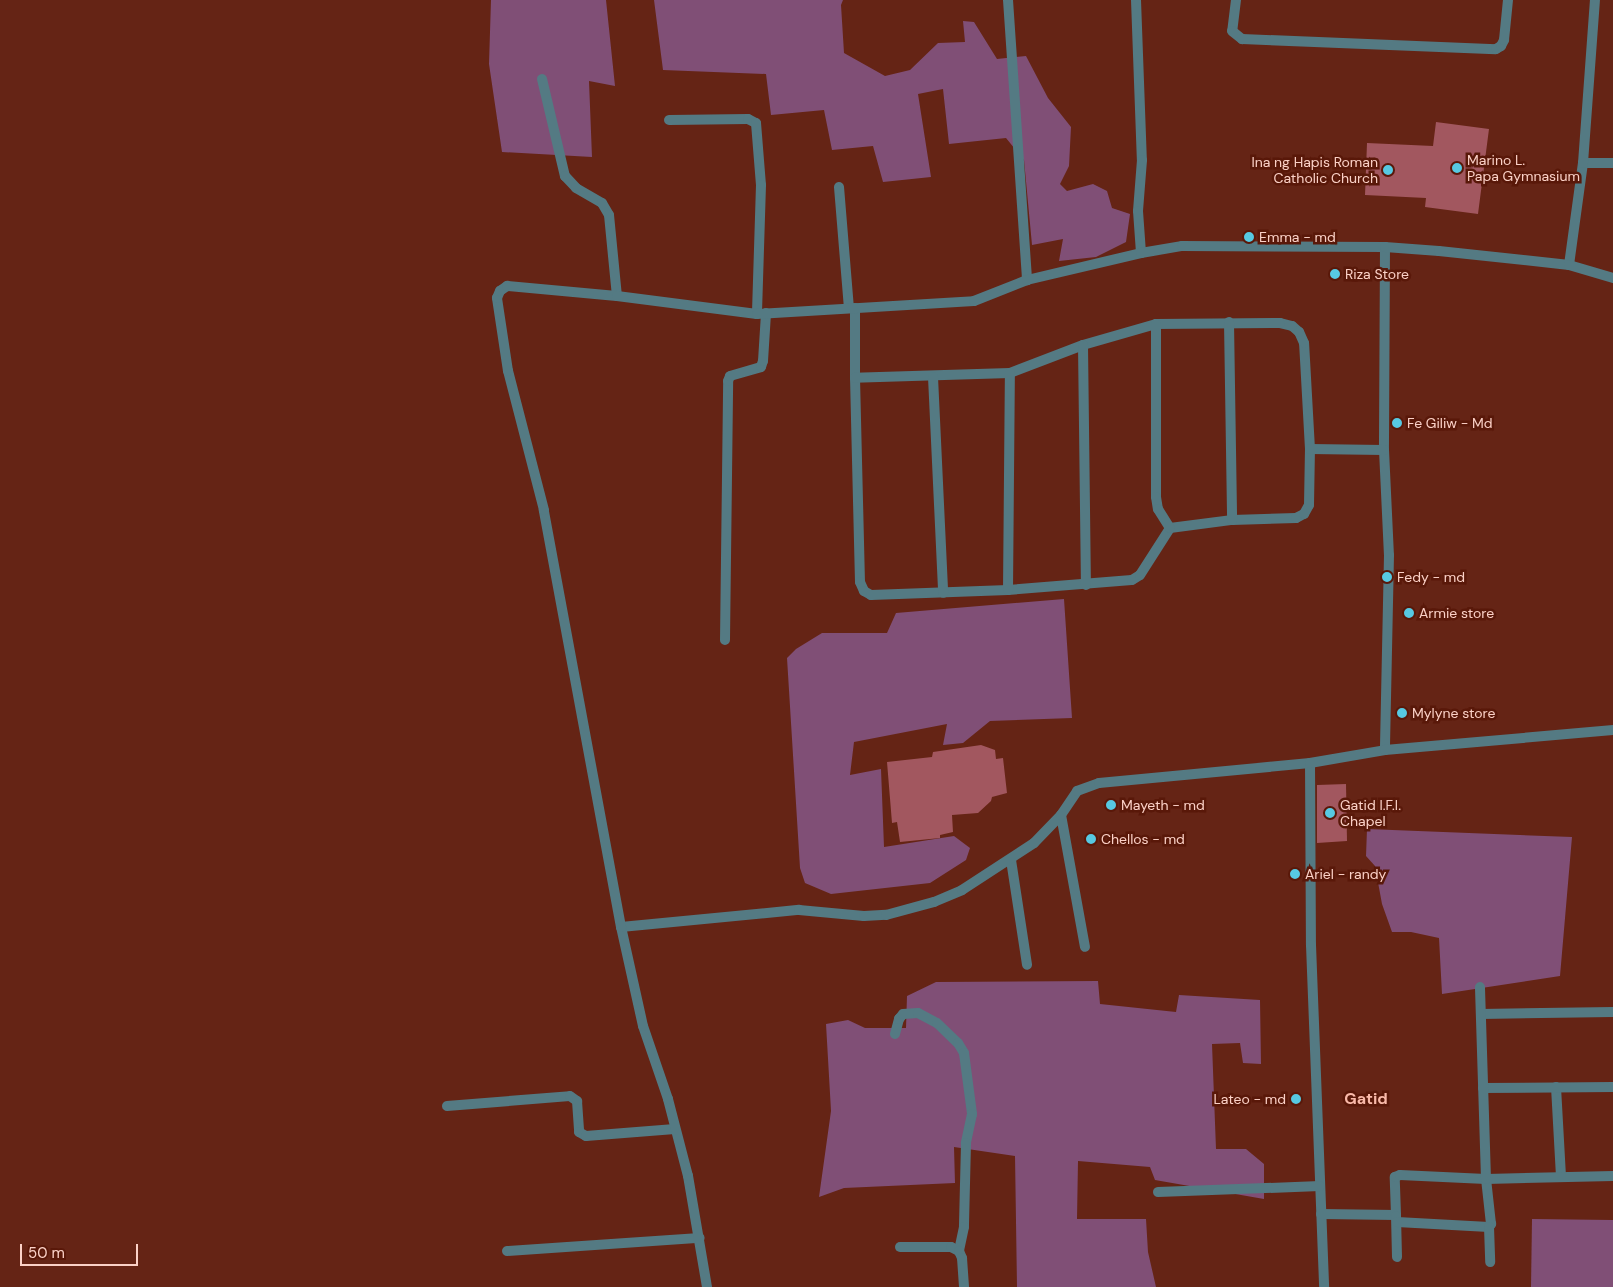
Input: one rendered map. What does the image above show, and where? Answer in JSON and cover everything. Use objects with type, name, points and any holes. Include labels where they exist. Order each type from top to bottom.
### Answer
[{"type":"street","points":[[1008,0],[1027,280]]},
{"type":"street","points":[[1136,0],[1142,160],[1138,211],[1141,253]]},
{"type":"street","points":[[1236,0],[1232,31],[1242,39],[1496,49],[1502,46],[1504,40],[1508,0]]},
{"type":"street","points":[[1570,265],[1583,163],[1595,0]]},
{"type":"street","points":[[542,79],[566,176],[576,188],[602,203],[609,215],[616,296]]},
{"type":"street","points":[[670,120],[748,119],[756,123],[761,185],[763,361],[760,367],[730,376],[728,381],[725,640]]},
{"type":"street","points":[[1583,163],[1613,163]]},
{"type":"street","points":[[839,187],[852,308],[856,378],[860,582],[864,591],[870,595],[942,593],[1086,585],[1132,580],[1140,575],[1170,528]]},
{"type":"street","points":[[707,1287],[688,1176],[668,1099],[643,1026],[621,927],[544,510],[508,371],[497,298],[500,291],[507,286],[616,296],[761,314],[974,301],[1027,280],[1141,253],[1182,246],[1385,247],[1496,256],[1570,265],[1613,278]]},
{"type":"street","points":[[1385,247],[1384,450],[1389,555],[1385,750]]},
{"type":"street","points":[[856,378],[1010,373],[1083,345],[1156,324],[1229,322],[1280,323],[1292,326],[1299,332],[1304,343],[1310,449],[1309,505],[1304,514],[1296,518],[1232,520],[1170,528]]},
{"type":"street","points":[[1229,322],[1232,520]]},
{"type":"street","points":[[1156,324],[1156,497],[1158,509],[1170,528]]},
{"type":"street","points":[[1083,345],[1086,585]]},
{"type":"street","points":[[1008,590],[1010,373]]},
{"type":"street","points":[[933,377],[942,593]]},
{"type":"street","points":[[1310,449],[1384,450]]},
{"type":"street","points":[[621,927],[799,910],[864,916],[886,915],[934,902],[955,893],[1034,844],[1060,815],[1077,791],[1099,783],[1310,763],[1385,750],[1613,730]]},
{"type":"street","points":[[1310,763],[1311,944],[1324,1287]]},
{"type":"street","points":[[1060,815],[1084,947]]},
{"type":"street","points":[[1011,860],[1027,965]]},
{"type":"street","points":[[1480,987],[1486,1178],[1491,1224],[1489,1227],[1490,1262]]},
{"type":"street","points":[[1481,1014],[1613,1012]]},
{"type":"street","points":[[895,1034],[902,1014],[918,1013],[937,1023],[958,1043],[964,1053],[972,1114],[966,1143],[964,1227],[959,1251]]},
{"type":"street","points":[[1556,1087],[1561,1177]]},
{"type":"street","points":[[1483,1088],[1613,1087]]},
{"type":"street","points":[[447,1106],[570,1096],[577,1101],[579,1132],[586,1136],[675,1129]]},
{"type":"street","points":[[1397,1257],[1395,1177],[1400,1175],[1486,1178],[1613,1176]]},
{"type":"street","points":[[1158,1192],[1320,1186]]},
{"type":"street","points":[[1320,1214],[1397,1218],[1489,1227]]},
{"type":"street","points":[[507,1251],[700,1238]]},
{"type":"street","points":[[900,1247],[951,1246],[959,1251],[962,1258],[964,1287]]},
{"type":"shaded area","points":[[491,0],[606,0],[615,86],[589,81],[592,157],[502,152],[489,64]]},
{"type":"shaded area","points":[[654,0],[843,0],[841,5],[844,53],[885,76],[910,70],[938,43],[965,42],[963,21],[974,22],[997,59],[1026,56],[1048,98],[1071,127],[1069,166],[1060,184],[1067,191],[1093,184],[1107,191],[1112,208],[1130,214],[1126,242],[1096,257],[1059,261],[1063,239],[1032,245],[1024,160],[1006,138],[949,144],[943,89],[918,94],[931,177],[883,182],[873,146],[832,150],[824,110],[771,115],[766,74],[663,70]]},
{"type":"shaded area","points":[[1064,599],[1072,718],[990,721],[963,743],[943,745],[947,724],[854,742],[850,775],[881,769],[884,847],[954,836],[970,848],[966,860],[930,883],[831,894],[805,883],[800,868],[787,658],[796,649],[822,633],[887,633],[896,613]]},
{"type":"shaded area","points":[[1367,829],[1572,837],[1560,976],[1442,994],[1439,938],[1411,932],[1392,932],[1382,904],[1375,866],[1366,856]]},
{"type":"shaded area","points":[[1098,981],[1100,1004],[1176,1012],[1179,995],[1260,1000],[1261,1064],[1243,1063],[1240,1043],[1212,1044],[1216,1149],[1246,1149],[1264,1164],[1264,1199],[1155,1180],[1150,1167],[1078,1161],[1077,1219],[1146,1219],[1148,1252],[1156,1287],[1017,1287],[1015,1156],[954,1147],[955,1183],[844,1188],[819,1197],[831,1111],[826,1024],[848,1020],[865,1028],[906,1028],[907,996],[936,982]]},
{"type":"shaded area","points":[[1532,1219],[1613,1220],[1613,1287],[1531,1287]]},
{"type":"building","points":[[1436,122],[1489,129],[1478,214],[1425,207],[1426,198],[1365,195],[1367,143],[1433,146]]},
{"type":"building","points":[[981,745],[995,750],[996,759],[1003,758],[1007,793],[992,797],[991,801],[978,813],[952,815],[953,832],[940,835],[940,838],[900,842],[897,822],[892,823],[887,762],[932,757],[933,752]]},
{"type":"building","name":"Gatid I.F.I. Chapel","points":[[1346,784],[1347,841],[1317,843],[1317,785]]},
{"type":"place","name":"Marino L. Papa Gymnasium","points":[[1457,168]]},
{"type":"place","name":"Ina ng Hapis Roman Catholic Church","points":[[1388,170]]},
{"type":"place","name":"Emma - md","points":[[1249,237]]},
{"type":"place","name":"Riza Store","points":[[1335,274]]},
{"type":"place","name":"Fe Giliw - Md","points":[[1397,423]]},
{"type":"place","name":"Fedy - md","points":[[1387,577]]},
{"type":"place","name":"Armie store","points":[[1409,613]]},
{"type":"place","name":"Mylyne store","points":[[1402,713]]},
{"type":"place","name":"Mayeth - md","points":[[1111,805]]},
{"type":"place","name":"Gatid I.F.I. Chapel","points":[[1330,813]]},
{"type":"place","name":"Chellos - md","points":[[1091,839]]},
{"type":"place","name":"Ariel - randy","points":[[1295,874]]},
{"type":"place","name":"Lateo - md","points":[[1296,1099]]},
{"type":"district","name":"Gatid","points":[[1366,1099]]}]
